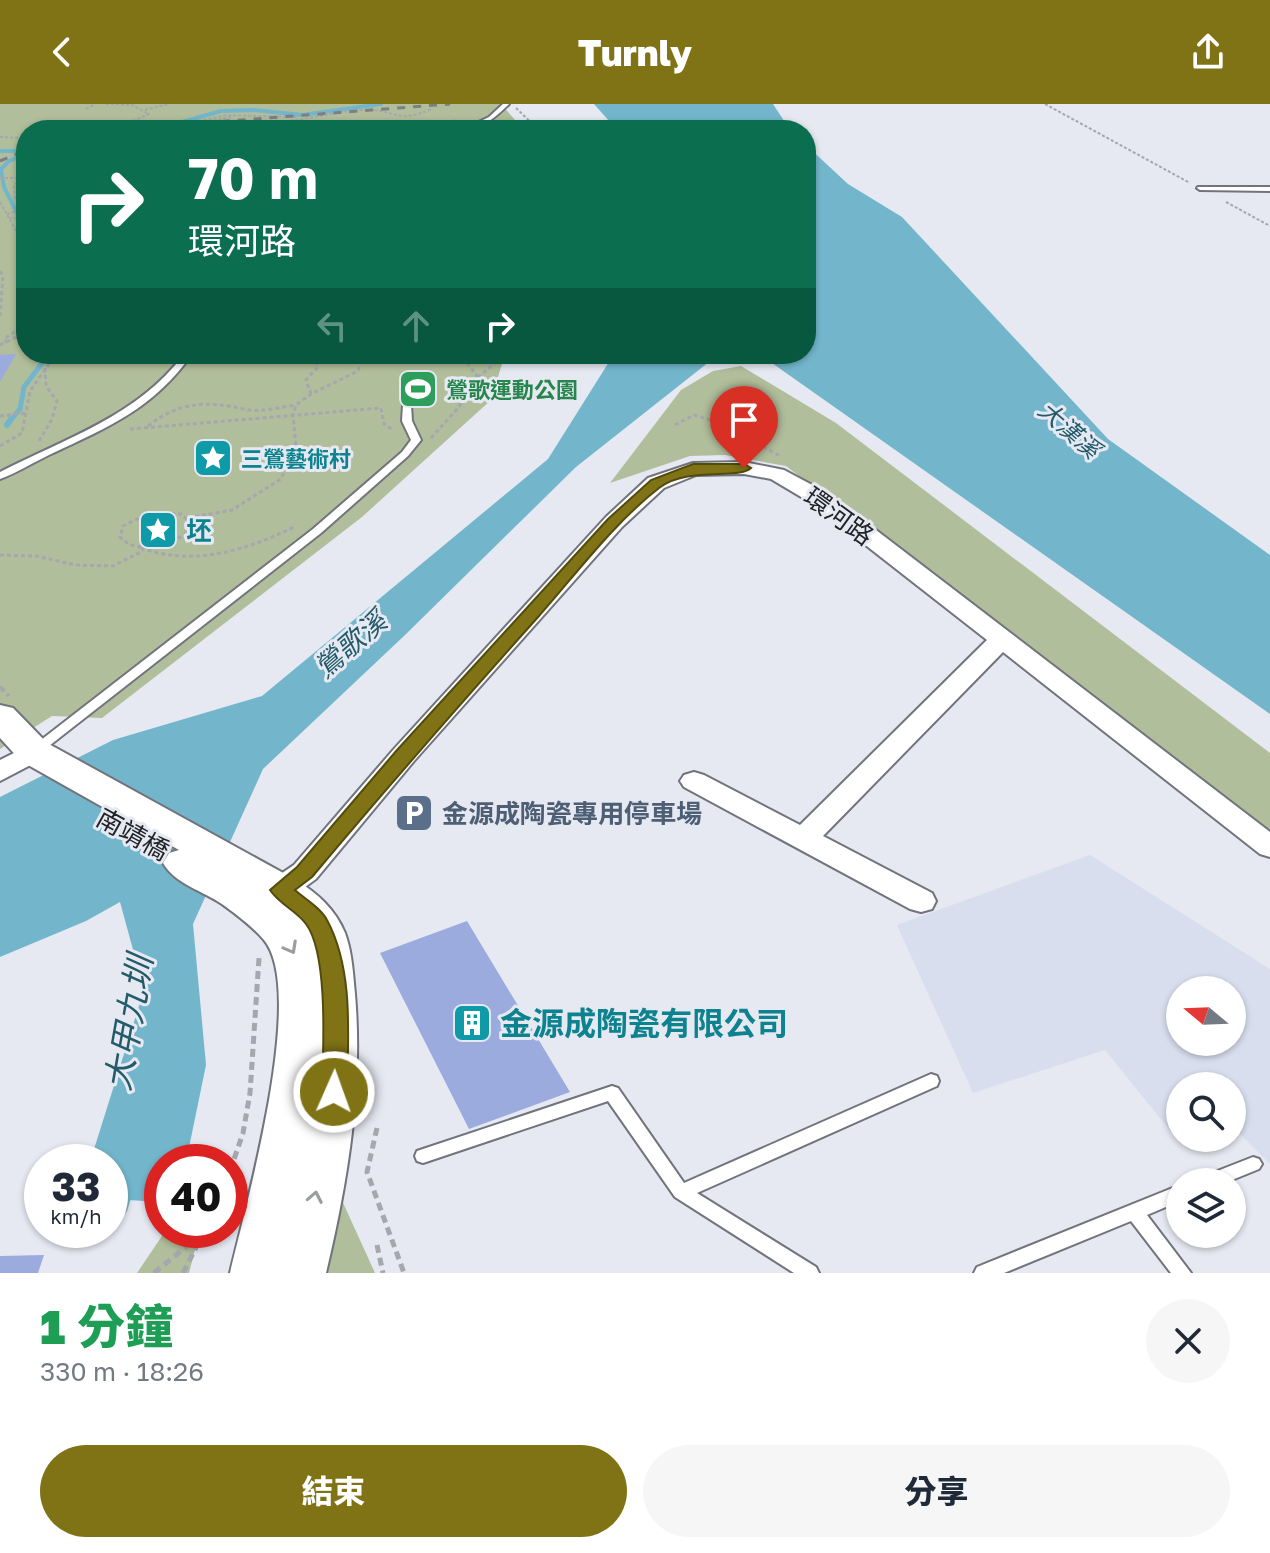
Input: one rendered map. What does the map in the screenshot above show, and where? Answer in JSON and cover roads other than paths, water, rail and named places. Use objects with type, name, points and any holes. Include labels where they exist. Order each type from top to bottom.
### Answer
[{"type":"street","name":"環河路","points":[[259,902],[305,872],[404,755],[614,522],[656,483],[693,469],[744,468],[777,474],[821,499],[1270,847]]},
{"type":"street","points":[[803,839],[1002,639]]},
{"type":"street","name":"南靖橋","points":[[0,716],[21,763],[259,902]]},
{"type":"street","points":[[694,781],[921,901]]},
{"type":"street","points":[[257,1273],[296,1099],[301,1008],[297,959],[280,929],[259,902]]},
{"type":"street","points":[[259,902],[317,921],[329,956],[336,1024],[334,1092],[299,1273]]},
{"type":"lane","points":[[487,120],[507,104]]},
{"type":"lane","points":[[1200,188],[1270,189]]},
{"type":"lane","points":[[0,476],[120,416],[168,381],[182,364]]},
{"type":"lane","points":[[21,763],[317,531],[405,454],[416,440],[407,421],[407,405],[429,381]]},
{"type":"lane","points":[[681,1192],[931,1081]]},
{"type":"lane","points":[[423,1156],[612,1093],[681,1192],[810,1273]]},
{"type":"lane","points":[[1243,1168],[1253,1164]]},
{"type":"lane","points":[[983,1273],[1166,1199]]},
{"type":"lane","points":[[1134,1212],[1182,1273]]},
{"type":"water","points":[[594,104],[773,104],[783,120],[608,120]]},
{"type":"water","name":"大漢溪","points":[[816,154],[848,184],[902,217],[1108,439],[1270,555],[1270,714],[773,364],[816,364]]},
{"type":"water","name":"鶯歌溪","points":[[608,364],[706,364],[576,467],[263,769],[193,924],[206,1065],[190,1144],[144,1144],[144,1201],[128,1200],[128,1144],[96,1144],[144,990],[120,902],[86,921],[0,957],[0,797],[113,740],[262,696],[548,459]]},
{"type":"waterway","points":[[189,120],[221,111],[253,110],[302,115],[381,104]]},
{"type":"waterway","points":[[0,151],[16,151]]},
{"type":"waterway","points":[[16,158],[1,169],[4,187],[16,211]]},
{"type":"waterway","points":[[10,421],[20,409],[24,387],[41,364]]},
{"type":"waterway","points":[[7,425],[11,419]]},
{"type":"railway","points":[[241,120],[450,104]]},
{"type":"railway","points":[[0,161],[16,154]]},
{"type":"place","name":"鶯歌運動公園","points":[[418,389]]},
{"type":"place","name":"三鶯藝術村","points":[[213,458]]},
{"type":"place","name":"坯","points":[[158,530]]},
{"type":"place","name":"金源成陶瓷專用停車場","points":[[414,813]]},
{"type":"place","name":"金源成陶瓷有限公司","points":[[472,1023]]},
{"type":"water label","name":"大甲九圳","points":[[128,1023]]}]
